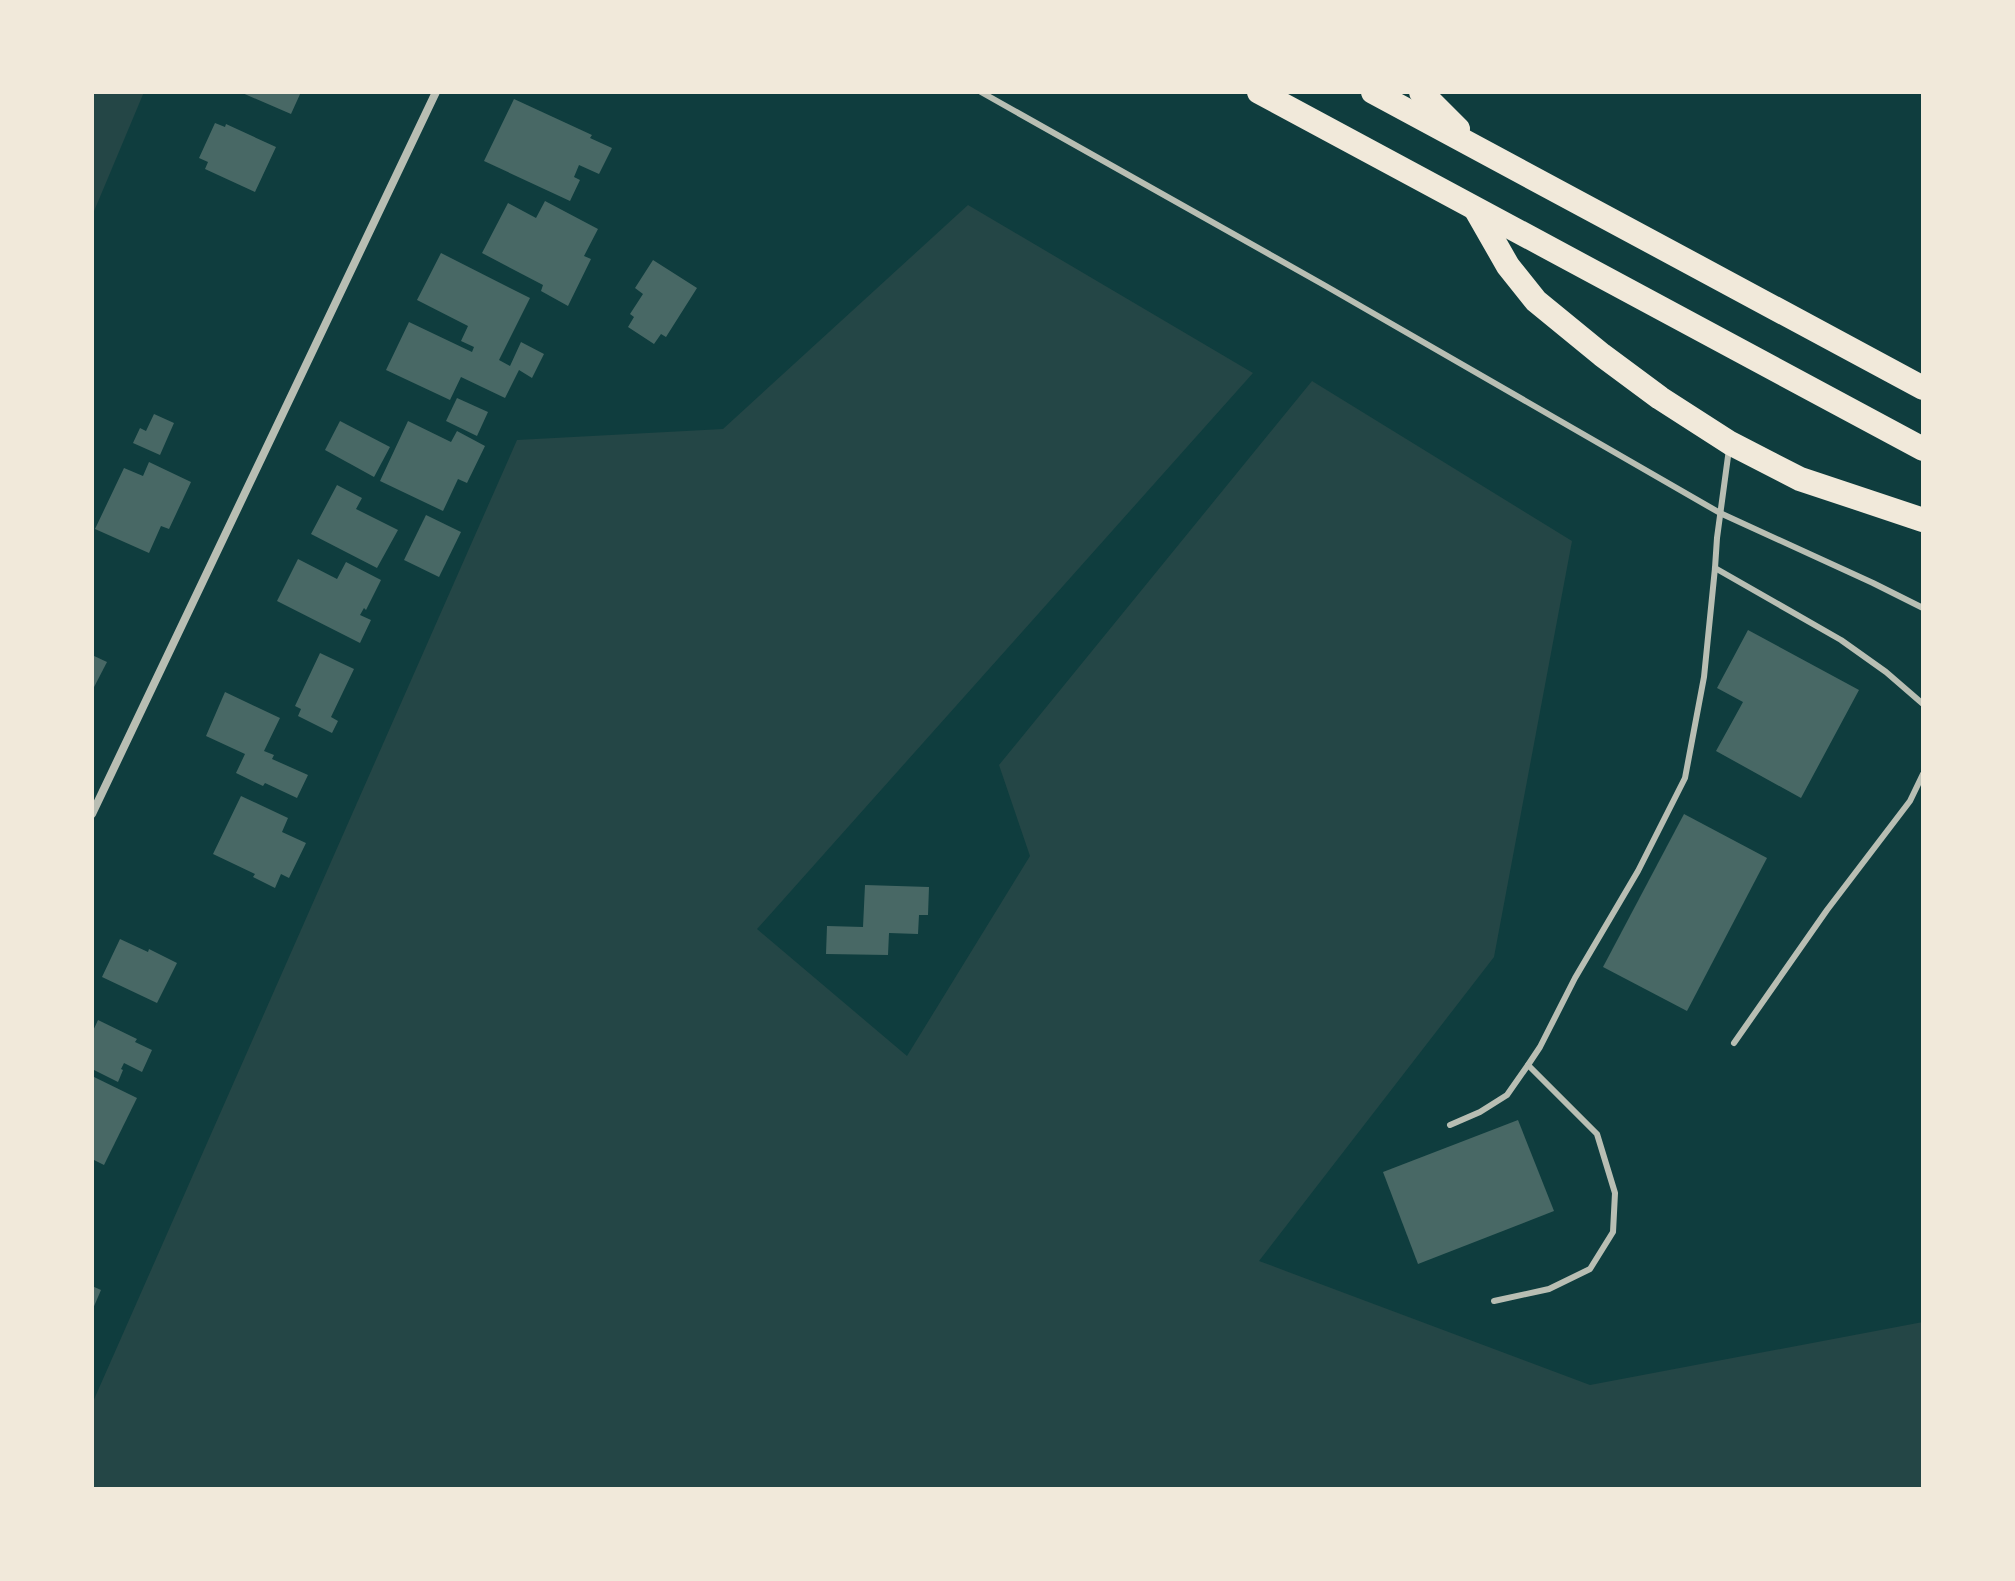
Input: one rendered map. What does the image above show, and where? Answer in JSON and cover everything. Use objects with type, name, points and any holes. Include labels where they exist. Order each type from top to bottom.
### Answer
[{"type":"highway","points":[[1259,92],[1923,449]]},
{"type":"highway","points":[[1373,92],[1923,388]]},
{"type":"highway","points":[[1421,92],[1477,147]]},
{"type":"highway","points":[[1476,210],[1508,266],[1536,301],[1648,390],[1730,443],[1800,479],[1923,520]]},
{"type":"street","points":[[92,814],[436,92]]},
{"type":"lane","points":[[981,92],[1720,513],[1923,608]]},
{"type":"lane","points":[[1450,1125],[1480,1112],[1507,1095],[1528,1065],[1638,871],[1685,778],[1704,677],[1730,443]]},
{"type":"lane","points":[[1715,568],[1841,640],[1886,672],[1923,704]]},
{"type":"lane","points":[[1734,1043],[1827,910],[1910,801],[1923,774]]},
{"type":"lane","points":[[1494,1301],[1549,1289],[1590,1269],[1613,1232],[1615,1193],[1597,1134],[1528,1065]]},
{"type":"shaded area","points":[[92,92],[144,92],[92,216]]},
{"type":"shaded area","points":[[968,205],[1253,373],[757,929],[907,1056],[1030,856],[999,765],[1312,381],[1572,541],[1494,957],[1259,1261],[1590,1385],[1923,1322],[1923,1489],[92,1489],[92,1404],[517,440],[723,429]]},
{"type":"building","points":[[240,92],[301,92],[291,114]]},
{"type":"building","points":[[514,99],[592,135],[590,138],[612,148],[599,174],[579,165],[574,177],[580,180],[570,201],[484,161]]},
{"type":"building","points":[[215,123],[225,127],[226,124],[276,147],[255,192],[205,169],[208,162],[199,158]]},
{"type":"building","points":[[545,201],[598,229],[584,256],[591,259],[568,306],[541,291],[543,285],[482,253],[508,203],[536,218]]},
{"type":"building","points":[[441,253],[530,298],[499,360],[510,366],[521,342],[544,354],[532,378],[519,370],[505,398],[461,377],[450,400],[386,370],[409,322],[472,352],[474,347],[461,341],[468,326],[417,300]]},
{"type":"building","points":[[653,260],[697,288],[666,337],[661,334],[654,344],[628,327],[634,317],[630,314],[643,294],[635,288]]},
{"type":"building","points":[[457,398],[488,412],[477,436],[446,421]]},
{"type":"building","points":[[154,414],[174,423],[160,455],[133,443],[140,428],[146,431]]},
{"type":"building","points":[[340,421],[390,447],[374,477],[325,450]]},
{"type":"building","points":[[408,421],[451,442],[457,431],[485,446],[467,483],[458,479],[443,511],[380,481]]},
{"type":"building","points":[[149,462],[191,482],[169,529],[161,526],[149,553],[95,529],[124,468],[143,476]]},
{"type":"building","points":[[337,485],[362,498],[356,509],[398,530],[377,568],[311,534]]},
{"type":"building","points":[[426,515],[461,532],[439,577],[404,560]]},
{"type":"building","points":[[298,559],[337,579],[346,562],[381,580],[366,610],[364,608],[360,615],[371,620],[360,643],[277,601]]},
{"type":"building","points":[[1748,630],[1859,690],[1801,798],[1716,751],[1743,702],[1717,688]]},
{"type":"building","points":[[320,653],[354,669],[331,717],[338,721],[332,733],[298,716],[301,709],[295,706]]},
{"type":"building","points":[[92,655],[107,662],[92,691]]},
{"type":"building","points":[[225,692],[280,718],[264,751],[274,755],[272,759],[308,775],[297,798],[236,773],[245,754],[206,736]]},
{"type":"building","points":[[241,796],[288,818],[282,832],[306,843],[289,878],[281,874],[275,888],[253,877],[255,874],[213,854]]},
{"type":"building","points":[[1684,814],[1767,858],[1687,1011],[1603,967]]},
{"type":"building","points":[[865,885],[929,887],[928,915],[919,915],[918,934],[889,933],[888,955],[826,954],[827,926],[863,927]]},
{"type":"building","points":[[120,939],[177,963],[157,1003],[102,977]]},
{"type":"building","points":[[98,1020],[152,1050],[142,1072],[124,1063],[118,1082],[92,1069],[92,1033]]},
{"type":"building","points":[[92,1076],[137,1098],[104,1165],[92,1159]]},
{"type":"building","points":[[1518,1120],[1554,1211],[1418,1264],[1383,1172]]},
{"type":"building","points":[[92,1286],[101,1290],[92,1311]]}]
